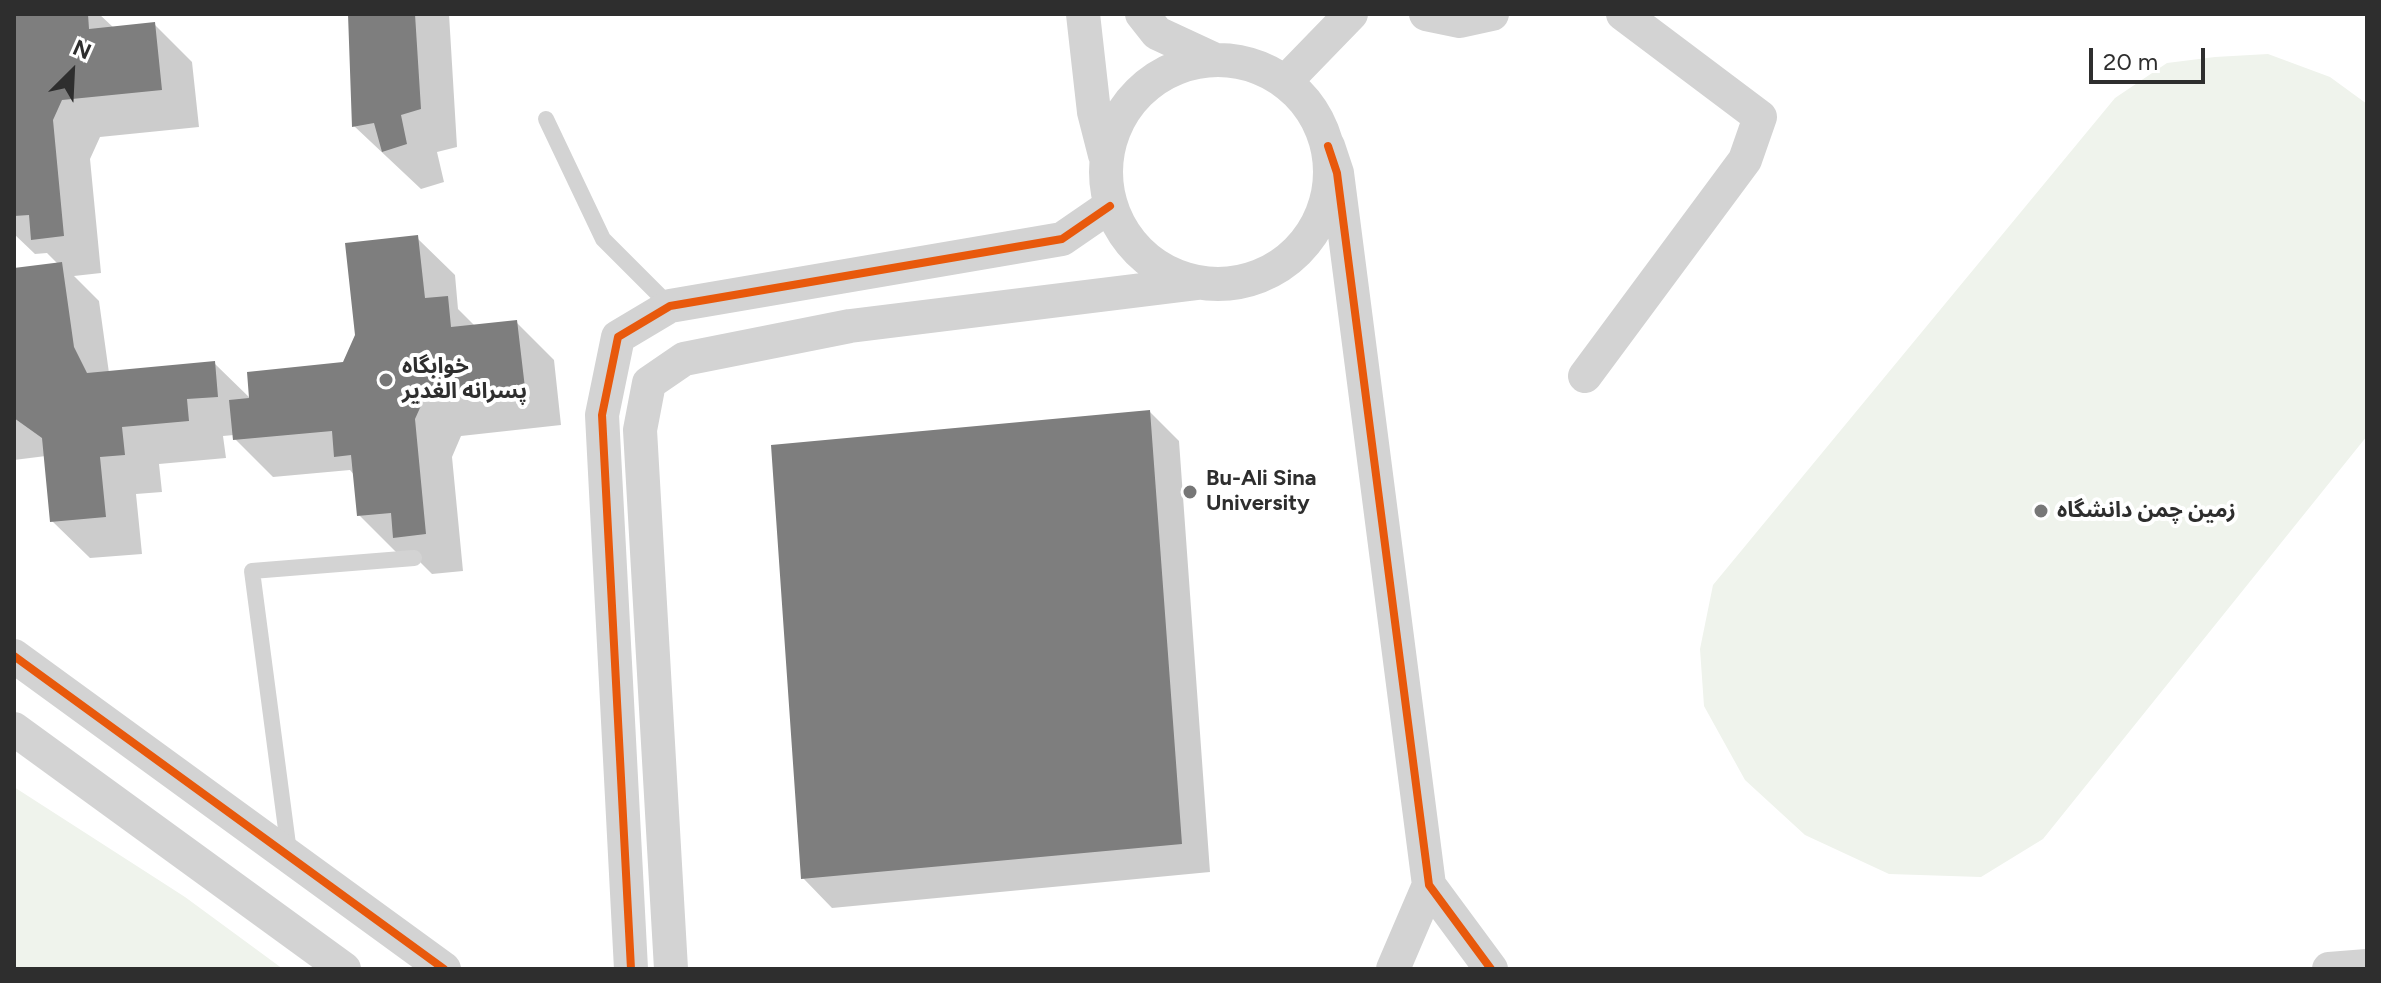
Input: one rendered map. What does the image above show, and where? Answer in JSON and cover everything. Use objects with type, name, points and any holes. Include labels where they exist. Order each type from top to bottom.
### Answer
[{"type":"street","points":[[1083,14],[1094,112],[1106,157]]},
{"type":"street","points":[[1142,14],[1157,33],[1213,59],[1251,64],[1286,81],[1312,110],[1328,146],[1337,173],[1429,885],[1491,969]]},
{"type":"street","points":[[1286,81],[1351,14]]},
{"type":"street","points":[[1426,14],[1460,21],[1492,14]]},
{"type":"street","points":[[1585,376],[1745,160],[1760,117],[1623,14]]},
{"type":"street","points":[[1198,283],[1169,274],[1143,257],[1124,234],[1110,206],[1105,182],[1106,157],[1117,119],[1141,88],[1174,68],[1213,59]]},
{"type":"street","points":[[671,969],[640,430],[649,383],[684,359],[850,326],[1198,283],[1235,283],[1270,272],[1300,249],[1321,218],[1331,182],[1328,146]]},
{"type":"street","points":[[631,969],[602,415],[618,337],[670,306],[1062,239],[1110,206]]},
{"type":"street","points":[[14,656],[444,969]]},
{"type":"street","points":[[14,729],[344,969]]},
{"type":"street","points":[[1393,969],[1429,885]]},
{"type":"street","points":[[2329,969],[2367,966]]},
{"type":"lane","points":[[546,119],[603,239],[670,306]]},
{"type":"lane","points":[[289,854],[252,571],[414,558]]},
{"type":"shaded area","name":"زمین چمن دانشگاه","points":[[2268,54],[2330,77],[2367,104],[2367,436],[2043,839],[1981,877],[1889,874],[1805,835],[1745,780],[1704,706],[1700,649],[1713,585],[2115,98],[2167,63]]},
{"type":"shaded area","points":[[14,787],[185,897],[283,969],[14,969]]},
{"type":"building","points":[[14,14],[88,14],[89,29],[155,22],[162,90],[62,100],[53,120],[64,236],[31,240],[29,215],[14,216]]},
{"type":"building","points":[[348,14],[415,14],[421,109],[401,115],[407,144],[382,152],[374,123],[352,127]]},
{"type":"building","name":"خوابگاه پسرانه الغدیر","points":[[418,235],[425,298],[448,296],[451,327],[517,320],[525,388],[424,399],[415,419],[426,534],[393,538],[391,513],[357,516],[351,455],[334,457],[332,431],[233,440],[229,400],[249,398],[247,372],[343,362],[355,335],[345,243]]},
{"type":"building","points":[[62,262],[74,347],[87,373],[215,361],[218,397],[187,399],[189,421],[122,427],[125,455],[100,457],[106,517],[50,522],[42,438],[14,418],[14,268]]},
{"type":"building","points":[[1150,410],[1182,844],[801,879],[771,445]]},
{"type":"cycle path","points":[[1328,146],[1337,173],[1429,885],[1491,969]]},
{"type":"cycle path","points":[[631,969],[602,415],[618,337],[670,306],[1062,239],[1110,206]]},
{"type":"cycle path","points":[[14,656],[444,969]]},
{"type":"place","name":"خوابگاه پسرانه الغدیر","points":[[386,380]]},
{"type":"place","name":"Bu-Ali Sina University","points":[[1190,492]]},
{"type":"place","name":"زمین چمن دانشگاه","points":[[2041,511]]}]
